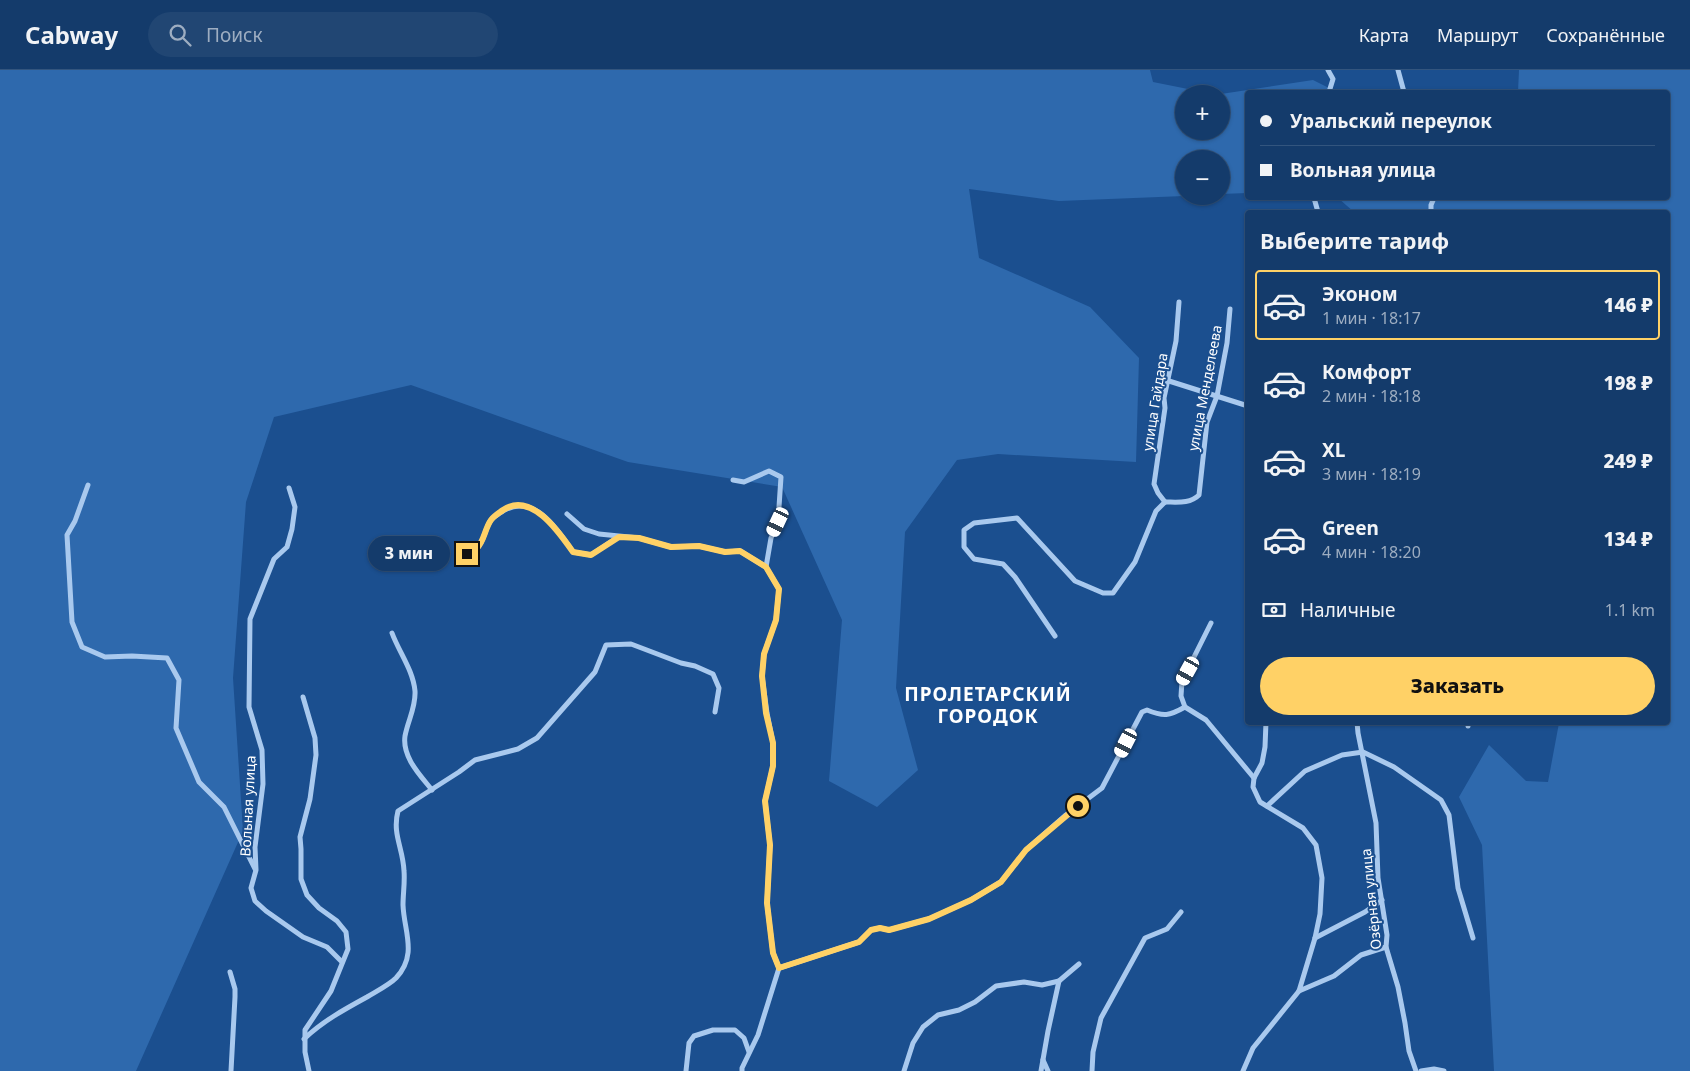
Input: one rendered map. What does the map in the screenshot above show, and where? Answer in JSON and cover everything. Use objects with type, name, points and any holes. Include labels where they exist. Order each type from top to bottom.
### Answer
[{"type":"street","points":[[1328,70],[1333,79],[1330,90]]},
{"type":"street","points":[[1398,70],[1403,90]]},
{"type":"street","name":"улица Гайдара","points":[[1165,502],[1154,484],[1165,408],[1164,398],[1176,341],[1179,302]]},
{"type":"street","name":"улица Менделеева","points":[[1165,502],[1194,500],[1199,495],[1207,422],[1217,396],[1227,342],[1230,309]]},
{"type":"street","points":[[1169,381],[1245,405]]},
{"type":"street","points":[[733,480],[744,482],[769,471],[781,477],[778,522],[771,538],[766,567]]},
{"type":"street","name":"Вольная улица","points":[[88,485],[75,521],[67,534],[72,622],[82,647],[105,658],[132,656],[167,658],[179,680],[176,728],[199,782],[224,807],[256,870]]},
{"type":"street","name":"Вольная улица","points":[[289,488],[295,508],[287,547],[274,559],[250,619],[248,707],[262,750],[262,784],[255,847],[256,870],[251,888],[255,901],[266,911],[303,937],[327,946],[342,962]]},
{"type":"street","points":[[1055,636],[1015,577],[1003,564],[974,559],[964,547],[964,530],[974,523],[1017,518],[1075,581],[1103,593],[1113,593],[1135,562],[1156,511],[1165,502]]},
{"type":"street","points":[[467,554],[478,547],[492,519],[508,507],[525,505],[538,512],[557,529],[573,552],[591,555],[619,537]]},
{"type":"street","points":[[567,514],[584,529],[599,534],[639,538],[671,547],[699,546],[725,552],[740,551],[766,567],[779,589],[776,620],[764,654],[762,676],[766,713],[773,743],[773,766],[765,801],[770,845],[767,903],[773,953],[779,968],[758,1034],[742,1071]]},
{"type":"street","points":[[1212,623],[1182,681],[1181,696],[1185,706],[1206,720],[1254,778]]},
{"type":"street","points":[[392,633],[408,667],[415,690],[413,710],[405,738],[407,757],[432,790]]},
{"type":"street","points":[[304,1039],[331,1018],[378,991],[396,978],[407,959],[410,946],[404,920],[404,871],[395,824],[398,811],[475,760],[518,749],[537,738],[595,672],[606,645],[631,644],[681,663],[696,666],[713,674],[719,688],[715,712]]},
{"type":"street","points":[[303,697],[315,738],[316,755],[310,800],[300,837],[301,879],[307,895],[319,908],[337,921],[346,932],[348,949],[331,990],[305,1030],[306,1064],[309,1071]]},
{"type":"street","points":[[779,968],[859,942],[871,930],[880,928],[889,930],[929,919],[971,900],[1001,882],[1026,850],[1066,815],[1102,788],[1142,712],[1147,710],[1159,715],[1172,714],[1185,706]]},
{"type":"street","points":[[1243,1071],[1253,1048],[1299,991],[1320,914],[1322,878],[1316,845],[1303,828],[1260,802],[1253,787],[1254,778],[1262,763],[1266,725]]},
{"type":"street","name":"Озёрная улица","points":[[1358,725],[1376,823],[1378,878],[1387,934],[1386,947],[1398,987],[1406,1023],[1409,1051],[1416,1071]]},
{"type":"street","points":[[1267,806],[1305,771],[1342,755],[1363,752],[1394,768],[1441,800],[1449,815],[1458,888],[1472,938]]},
{"type":"street","points":[[1315,938],[1364,912],[1382,900]]},
{"type":"street","points":[[1092,1071],[1093,1052],[1101,1018],[1145,938],[1167,929],[1181,912]]},
{"type":"street","points":[[1299,991],[1334,976],[1360,955],[1386,947]]},
{"type":"street","points":[[904,1071],[913,1043],[922,1028],[938,1015],[959,1010],[975,1002],[996,986],[1024,982],[1042,985],[1059,981],[1079,964]]},
{"type":"street","points":[[230,972],[235,997],[231,1071]]},
{"type":"street","points":[[1041,1071],[1059,981]]},
{"type":"street","points":[[686,1071],[689,1043],[694,1036],[713,1030],[735,1030],[744,1038],[749,1052]]},
{"type":"street","points":[[1043,1060],[1048,1071]]},
{"type":"street","points":[[1421,1071],[1434,1069],[1444,1071]]},
{"type":"shaded area","points":[[0,70],[1150,70],[1153,82],[1175,86],[1175,140],[1230,140],[1230,93],[1245,90],[1245,193],[1230,194],[1230,150],[1175,150],[1175,196],[1059,201],[969,189],[979,258],[1090,307],[1139,358],[1136,462],[998,454],[957,460],[905,532],[896,688],[918,770],[877,807],[829,781],[842,620],[782,487],[628,462],[411,385],[274,417],[246,502],[233,678],[243,831],[136,1071],[0,1071]]},
{"type":"shaded area","points":[[1519,70],[1690,70],[1690,1071],[1494,1071],[1482,845],[1459,797],[1489,745],[1526,781],[1548,782],[1559,725],[1670,725],[1670,210],[1352,210],[1340,200],[1670,200],[1670,90],[1518,90]]},
{"type":"shaded area","points":[[1313,80],[1333,90],[1247,90]]},
{"type":"district","name":"ПРОЛЕТАРСКИЙ ГОРОДОК","points":[[988,705]]},
{"type":"route","points":[[467,554],[478,547],[492,519],[508,507],[525,505],[538,512],[557,529],[573,552],[591,555],[619,537],[639,538],[671,547],[699,546],[725,552],[740,551],[766,567],[779,589],[776,620],[764,654],[762,676],[766,713],[773,743],[773,766],[765,801],[770,845],[767,903],[773,953],[779,968],[859,942],[871,930],[880,928],[889,930],[929,919],[971,900],[1001,882],[1026,850],[1078,806]]}]
